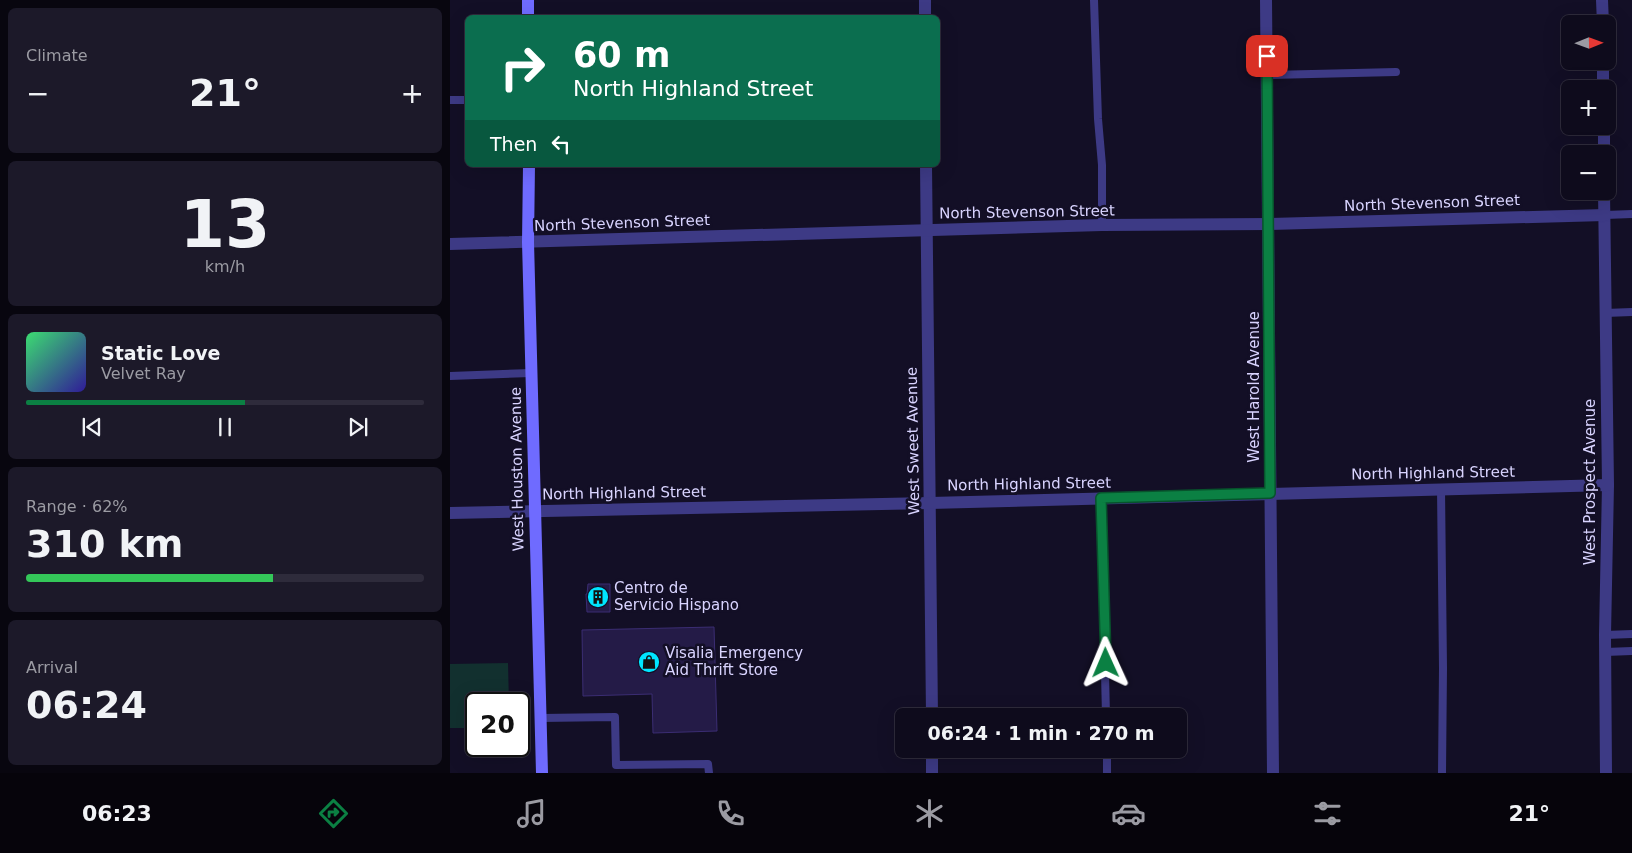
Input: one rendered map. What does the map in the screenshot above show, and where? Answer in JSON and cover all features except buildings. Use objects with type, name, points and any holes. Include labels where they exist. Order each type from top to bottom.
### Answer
[{"type":"main road","points":[[528,0],[528,15]]},
{"type":"main road","name":"West Houston Avenue","points":[[528,167],[534,511],[542,773]]},
{"type":"street","points":[[925,0],[925,15]]},
{"type":"street","name":"West Harold Avenue","points":[[1266,0],[1273,773]]},
{"type":"street","points":[[1602,0],[1603,15]]},
{"type":"street","name":"West Sweet Avenue","points":[[926,167],[932,708]]},
{"type":"street","name":"West Prospect Avenue","points":[[1604,200],[1608,484],[1605,635],[1606,773]]},
{"type":"street","name":"North Stevenson Street","points":[[450,244],[927,230],[1269,224],[1605,215]]},
{"type":"street","name":"North Highland Street","points":[[450,513],[1608,484]]},
{"type":"street","points":[[932,758],[932,773]]},
{"type":"lane","points":[[1094,0],[1098,119],[1102,165],[1102,226]]},
{"type":"lane","points":[[1267,75],[1396,72]]},
{"type":"lane","points":[[450,100],[465,100]]},
{"type":"lane","points":[[1605,215],[1632,214]]},
{"type":"lane","points":[[1606,313],[1632,312]]},
{"type":"lane","points":[[450,376],[531,373]]},
{"type":"lane","points":[[1441,489],[1442,773]]},
{"type":"lane","points":[[1101,498],[1106,708]]},
{"type":"lane","points":[[1605,635],[1632,634]]},
{"type":"lane","points":[[1605,652],[1632,651]]},
{"type":"lane","points":[[541,718],[616,717],[616,765],[708,764],[708,773]]},
{"type":"lane","points":[[1107,758],[1107,773]]},
{"type":"green space","points":[[508,663],[509,692],[465,692],[465,728],[450,728],[450,664]]},
{"type":"place","name":"Centro de Servicio Hispano","points":[[598,597]]},
{"type":"place","name":"Visalia Emergency Aid Thrift Store","points":[[649,662]]},
{"type":"route","points":[[1106,663],[1101,498],[1270,493],[1267,56]]}]
